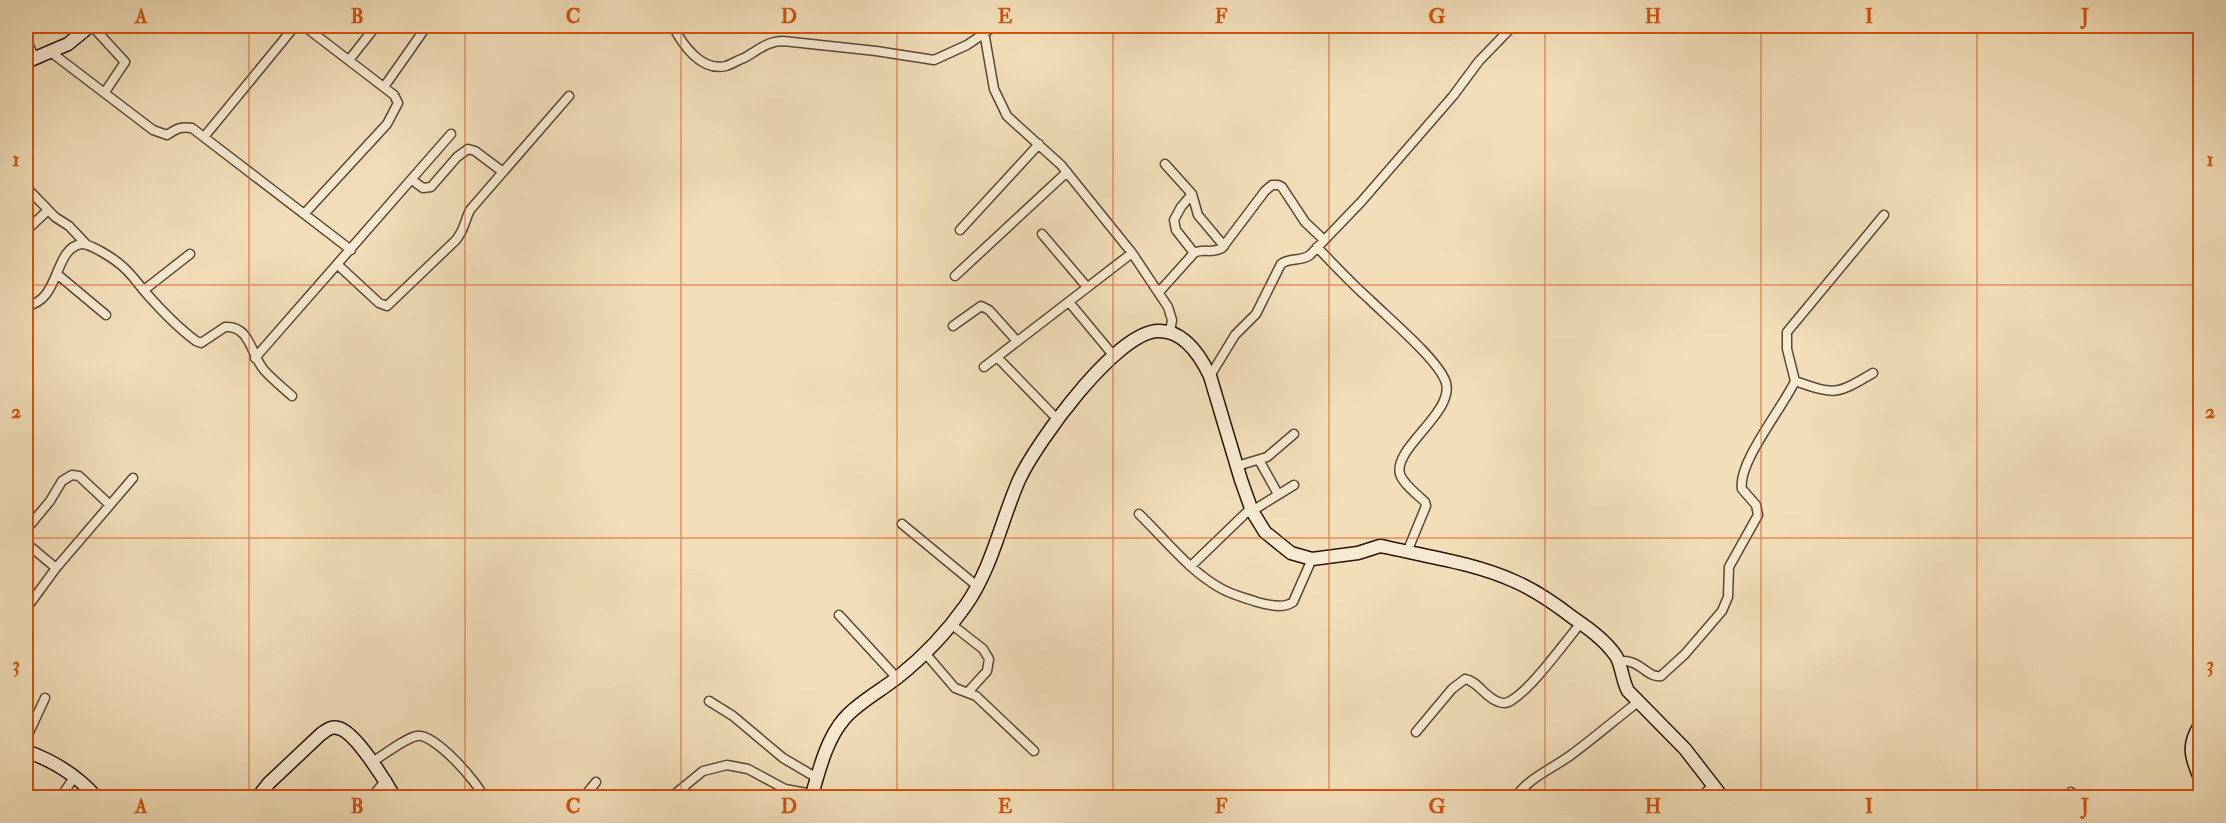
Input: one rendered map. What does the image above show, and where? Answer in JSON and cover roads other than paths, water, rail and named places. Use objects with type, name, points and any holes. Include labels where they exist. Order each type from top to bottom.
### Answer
[{"type":"street","points":[[26,39],[30,61],[68,44],[91,26],[125,62],[105,92]]},
{"type":"street","points":[[204,137],[295,26]]},
{"type":"street","points":[[349,60],[376,26]]},
{"type":"street","points":[[673,26],[688,52],[717,66],[726,66],[774,41],[814,43],[934,60],[967,45],[995,26]]},
{"type":"street","points":[[1210,376],[1235,335],[1256,314],[1281,264],[1286,261],[1303,260],[1324,240],[1361,202],[1447,104],[1479,61],[1513,26]]},
{"type":"street","points":[[305,213],[387,124],[397,108],[398,100],[309,27]]},
{"type":"street","points":[[384,87],[425,27]]},
{"type":"street","points":[[984,32],[994,89],[1007,116],[1067,172],[1132,253],[1168,307],[1172,320],[1170,332]]},
{"type":"street","points":[[52,52],[153,130],[167,135],[184,126],[192,128],[351,250]]},
{"type":"street","points":[[338,265],[379,303],[387,306],[456,240],[464,230],[471,210],[569,96]]},
{"type":"street","points":[[255,358],[452,134]]},
{"type":"street","points":[[960,230],[1039,144]]},
{"type":"street","points":[[412,180],[423,188],[431,187],[468,149],[475,151],[503,172]]},
{"type":"street","points":[[1165,164],[1192,194],[1198,215],[1224,246]]},
{"type":"street","points":[[955,276],[1067,172]]},
{"type":"street","points":[[1159,292],[1194,253],[1198,251],[1216,252],[1224,246],[1265,191],[1275,184],[1282,188],[1305,222],[1324,240]]},
{"type":"street","points":[[26,187],[87,245],[120,265],[196,341],[206,342],[225,327],[231,327],[246,335],[255,358],[263,369],[292,396]]},
{"type":"street","points":[[1192,194],[1174,220],[1176,230],[1194,253]]},
{"type":"street","points":[[26,231],[48,210]]},
{"type":"street","points":[[1619,661],[1636,663],[1652,676],[1660,676],[1685,654],[1722,611],[1728,597],[1729,567],[1758,515],[1756,505],[1742,489],[1743,478],[1763,434],[1795,381],[1789,362],[1787,332],[1884,215]]},
{"type":"street","points":[[1042,234],[1087,287]]},
{"type":"street","points":[[26,306],[40,301],[49,292],[65,257],[74,248],[81,244],[87,245]]},
{"type":"street","points":[[1317,247],[1415,342],[1439,370],[1447,384],[1446,397],[1438,413],[1415,441],[1400,469],[1402,478],[1425,502],[1426,506],[1407,552]]},
{"type":"street","points":[[984,367],[1132,253]]},
{"type":"street","points":[[144,290],[190,254]]},
{"type":"street","points":[[57,274],[106,315]]},
{"type":"street","points":[[1069,302],[1113,355]]},
{"type":"street","points":[[953,326],[977,306],[984,306],[1017,341]]},
{"type":"street","points":[[670,798],[703,771],[727,765],[748,769],[785,789],[811,796],[833,735],[846,717],[925,653],[968,602],[977,586],[1019,480],[1058,420],[1113,355],[1125,345],[1151,332],[1170,332],[1192,347],[1210,376],[1251,510],[1265,532],[1281,547],[1291,553],[1312,559],[1358,554],[1380,546],[1480,568],[1514,580],[1536,592],[1581,623],[1602,641],[1619,661],[1624,683],[1638,702],[1685,749],[1723,798]]},
{"type":"street","points":[[997,357],[1058,420]]},
{"type":"street","points":[[1795,381],[1823,391],[1835,392],[1873,373]]},
{"type":"street","points":[[1237,466],[1274,453],[1294,434]]},
{"type":"street","points":[[1259,460],[1278,494]]},
{"type":"street","points":[[26,530],[50,501],[59,485],[72,475],[79,476],[110,505]]},
{"type":"street","points":[[26,609],[132,478]]},
{"type":"street","points":[[1191,566],[1251,510],[1294,485]]},
{"type":"street","points":[[1139,514],[1202,576],[1225,591],[1265,604],[1289,605],[1298,594],[1312,559]]},
{"type":"street","points":[[902,524],[977,586]]},
{"type":"street","points":[[26,543],[57,568]]},
{"type":"street","points":[[839,615],[897,678]]},
{"type":"street","points":[[1416,732],[1452,688],[1465,679],[1470,680],[1497,702],[1511,701],[1523,692],[1581,623]]},
{"type":"street","points":[[951,624],[983,649],[989,658],[987,671],[968,692]]},
{"type":"street","points":[[925,653],[955,688],[975,696],[1034,750]]},
{"type":"street","points":[[26,739],[45,698]]},
{"type":"street","points":[[709,701],[733,716],[783,758],[817,778]]},
{"type":"street","points":[[1515,798],[1520,790],[1546,770],[1570,756],[1638,702]]},
{"type":"street","points":[[2200,726],[2192,743],[2191,754],[2200,778]]},
{"type":"street","points":[[257,798],[269,783],[321,734],[330,728],[337,727],[348,733],[372,762],[394,798]]},
{"type":"street","points":[[372,762],[414,736],[423,736],[433,741],[469,776],[484,798]]},
{"type":"street","points":[[26,751],[60,765],[97,798]]},
{"type":"street","points":[[60,798],[75,776]]},
{"type":"street","points":[[371,798],[385,782]]},
{"type":"street","points":[[583,798],[596,782]]},
{"type":"street","points":[[1699,798],[1713,786]]}]
